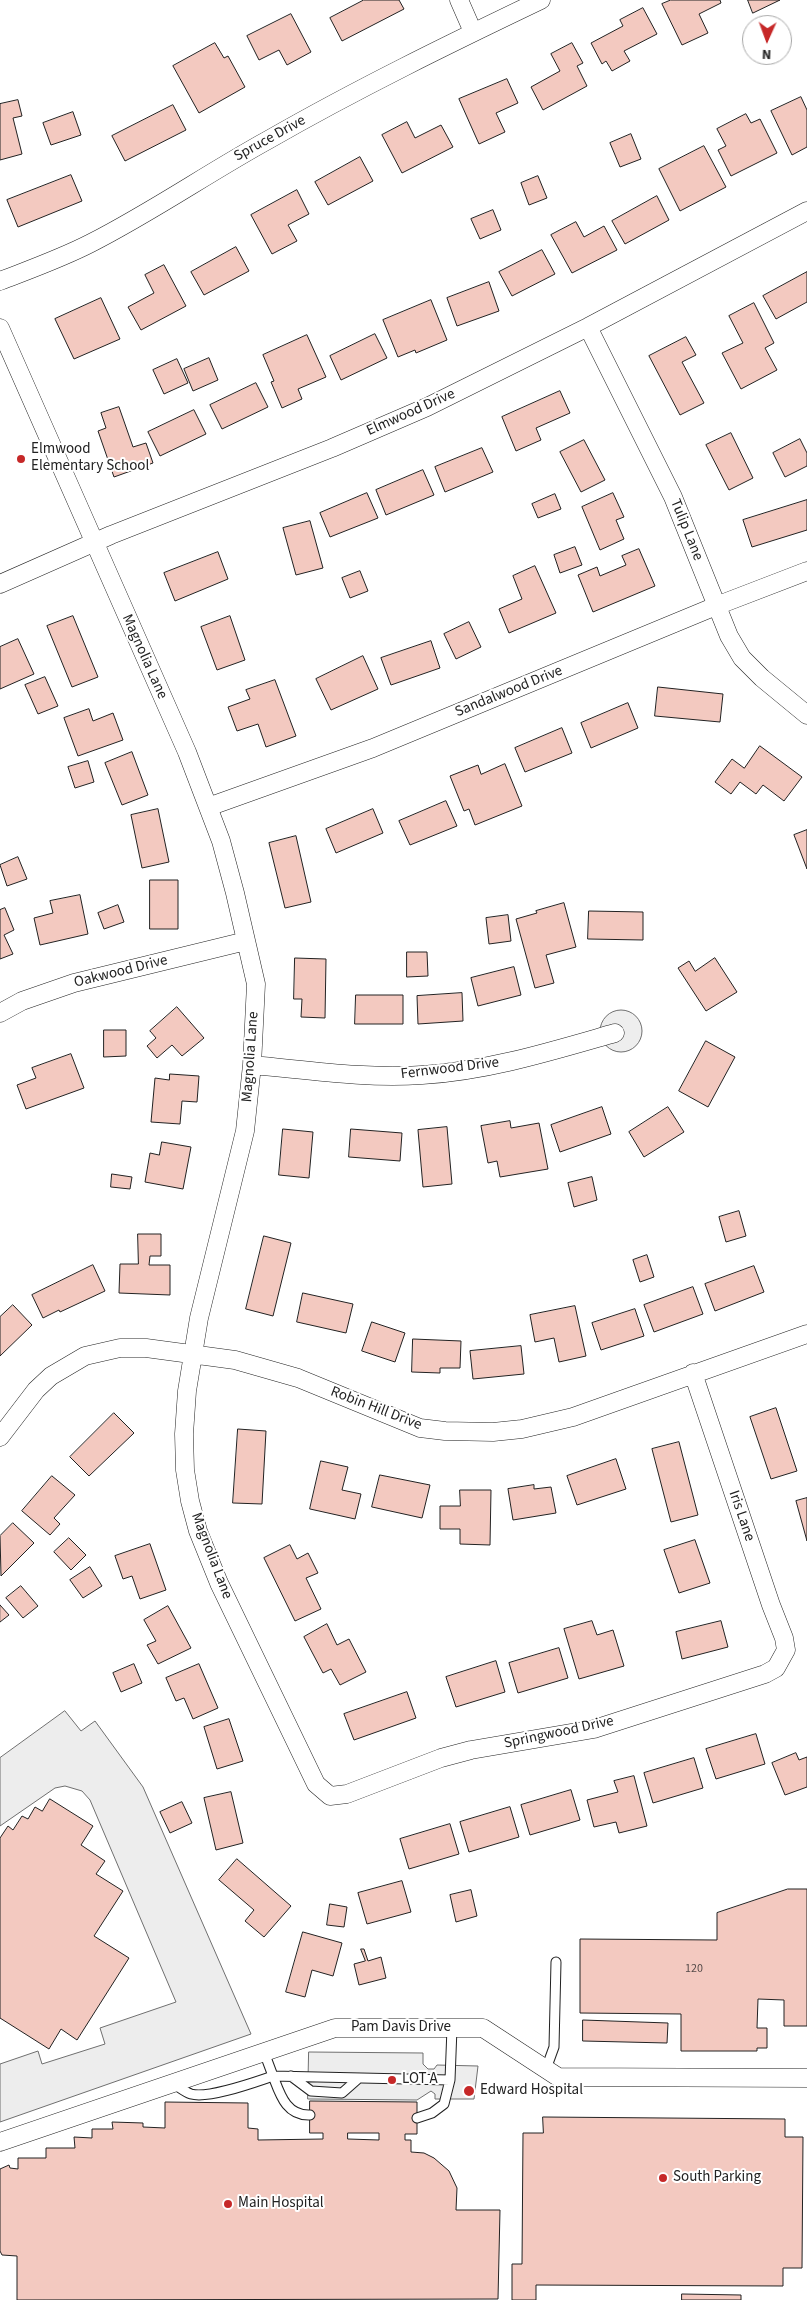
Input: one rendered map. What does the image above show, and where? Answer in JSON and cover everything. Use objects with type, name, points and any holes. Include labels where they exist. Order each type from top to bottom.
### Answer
[{"type":"street","points":[[460,0],[473,32]]},
{"type":"street","name":"Spruce Drive","points":[[0,281],[90,244],[153,210],[215,170],[305,119],[473,32],[541,0]]},
{"type":"street","name":"Elmwood Drive","points":[[0,584],[96,542],[383,427],[588,327],[807,211]]},
{"type":"street","name":"Tulip Lane","points":[[588,327],[673,497],[729,636],[742,658],[780,694],[807,715]]},
{"type":"street","name":"Magnolia Lane","points":[[0,328],[96,542],[103,566],[187,752],[208,807],[235,893],[256,984],[252,1065],[245,1131],[199,1318],[187,1391],[184,1434],[185,1470],[190,1501],[198,1531],[219,1583],[316,1784],[330,1796]]},
{"type":"street","name":"Sandalwood Drive","points":[[208,807],[373,748],[716,606],[807,571]]},
{"type":"street","name":"Oakwood Drive","points":[[0,1012],[22,1001],[74,983],[246,941]]},
{"type":"street","name":"Fernwood Drive","points":[[252,1065],[371,1076],[422,1075],[465,1070],[526,1058],[615,1033]]},
{"type":"street","name":"Robin Hill Drive","points":[[0,1436],[36,1390],[63,1367],[85,1356],[120,1348],[146,1348],[193,1354],[261,1367],[298,1378],[420,1428],[445,1431],[493,1432],[574,1417],[693,1373],[807,1334]]},
{"type":"street","name":"Iris Lane","points":[[693,1373],[771,1605],[784,1638],[786,1650],[782,1660]]},
{"type":"street","name":"Springwood Drive","points":[[330,1796],[347,1794],[394,1774],[449,1756],[594,1729],[751,1680],[776,1668],[782,1660]]},
{"type":"street","name":"Pam Davis Drive","points":[[0,2142],[335,2028],[483,2028],[558,2077],[807,2078]]},
{"type":"lane","points":[[546,2069],[554,2047],[556,1962]]},
{"type":"lane","points":[[417,2118],[432,2113],[444,2104],[450,2080],[452,2028]]},
{"type":"lane","points":[[264,2052],[282,2101],[293,2111],[310,2116]]},
{"type":"lane","points":[[172,2084],[192,2094],[235,2089],[274,2076],[450,2080]]},
{"type":"lane","points":[[291,2076],[311,2091],[342,2093],[359,2078]]},
{"type":"shaded area","points":[[621,1010],[636,1016],[642,1031],[636,1046],[621,1052],[606,1046],[600,1031],[606,1016]]},
{"type":"shaded area","points":[[65,1711],[81,1731],[95,1721],[143,1787],[251,2034],[0,2122],[0,2064],[38,2051],[42,2064],[105,2044],[100,2028],[176,2002],[90,1800],[82,1791],[65,1786],[55,1788],[0,1826],[0,1758]]},
{"type":"shaded area","name":"LOT A","points":[[309,2052],[423,2053],[423,2064],[428,2069],[434,2069],[437,2065],[478,2066],[474,2099],[435,2099],[435,2094],[431,2091],[417,2100],[308,2099]]},
{"type":"building","points":[[364,0],[399,0],[404,9],[342,41],[330,18]]},
{"type":"building","points":[[671,0],[720,0],[721,3],[699,14],[708,33],[682,45],[662,4]]},
{"type":"building","points":[[748,0],[780,0],[753,13]]},
{"type":"building","points":[[643,8],[657,34],[624,51],[630,61],[612,71],[606,61],[602,64],[591,43],[623,26],[620,20]]},
{"type":"building","points":[[291,14],[311,52],[287,65],[279,50],[259,60],[247,36]]},
{"type":"building","points":[[215,43],[224,58],[228,56],[245,87],[199,113],[173,66]]},
{"type":"building","points":[[572,43],[583,63],[577,66],[587,86],[543,110],[531,87],[560,71],[551,54]]},
{"type":"building","points":[[507,79],[518,103],[496,113],[505,132],[479,144],[459,99]]},
{"type":"building","points":[[801,97],[807,110],[807,147],[792,155],[771,111]]},
{"type":"building","points":[[18,100],[22,116],[13,118],[22,154],[0,160],[0,104]]},
{"type":"building","points":[[173,105],[186,130],[125,161],[112,136]]},
{"type":"building","points":[[73,112],[81,135],[51,145],[43,123]]},
{"type":"building","points":[[746,114],[751,123],[760,119],[777,153],[731,176],[718,150],[726,146],[717,129]]},
{"type":"building","points":[[407,122],[415,138],[441,125],[453,147],[402,173],[382,135]]},
{"type":"building","points":[[631,134],[641,159],[620,167],[610,143]]},
{"type":"building","points":[[704,146],[726,187],[680,211],[659,169]]},
{"type":"building","points":[[360,157],[373,181],[328,205],[315,182]]},
{"type":"building","points":[[71,175],[82,201],[18,227],[7,200]]},
{"type":"building","points":[[538,176],[547,198],[529,205],[521,183]]},
{"type":"building","points":[[297,190],[309,214],[288,225],[297,241],[272,254],[251,215]]},
{"type":"building","points":[[657,196],[669,220],[625,244],[612,221]]},
{"type":"building","points":[[493,210],[501,230],[480,239],[471,219]]},
{"type":"building","points":[[576,222],[584,237],[604,226],[617,250],[572,273],[551,235]]},
{"type":"building","points":[[236,247],[249,271],[204,295],[191,272]]},
{"type":"building","points":[[542,250],[555,274],[512,296],[499,272]]},
{"type":"building","points":[[164,265],[186,306],[141,330],[128,307],[154,293],[145,275]]},
{"type":"building","points":[[807,272],[807,302],[776,319],[763,296]]},
{"type":"building","points":[[489,282],[499,311],[457,326],[447,298]]},
{"type":"building","points":[[101,298],[120,339],[74,359],[55,319]]},
{"type":"building","points":[[431,300],[447,340],[416,353],[415,350],[398,357],[383,320]]},
{"type":"building","points":[[754,303],[774,343],[765,348],[777,370],[741,389],[722,353],[743,343],[729,316]]},
{"type":"building","points":[[375,334],[387,358],[341,380],[330,356]]},
{"type":"building","points":[[307,335],[326,377],[298,389],[302,399],[282,408],[271,382],[274,381],[263,355]]},
{"type":"building","points":[[686,337],[696,355],[682,362],[704,403],[680,415],[649,356]]},
{"type":"building","points":[[209,358],[218,380],[193,391],[184,369]]},
{"type":"building","points":[[177,359],[188,383],[164,394],[153,370]]},
{"type":"building","points":[[256,383],[268,407],[222,429],[210,405]]},
{"type":"building","points":[[560,391],[570,413],[536,428],[541,440],[516,451],[502,417]]},
{"type":"building","points":[[119,407],[133,447],[146,443],[153,463],[114,477],[98,431],[106,428],[101,413]]},
{"type":"building","points":[[194,410],[206,434],[160,456],[148,432]]},
{"type":"building","points":[[731,433],[753,478],[729,490],[706,445]]},
{"type":"building","points":[[800,439],[807,453],[807,466],[785,477],[773,453]]},
{"type":"building","points":[[584,440],[605,480],[581,492],[560,452]]},
{"type":"building","points":[[482,448],[493,472],[445,492],[435,467]]},
{"type":"building","points":[[423,470],[434,495],[386,515],[376,490]]},
{"type":"building","points":[[367,493],[378,518],[330,537],[320,513]]},
{"type":"building","points":[[613,493],[624,517],[616,520],[624,539],[600,550],[582,507]]},
{"type":"building","points":[[555,494],[561,509],[538,518],[532,504]]},
{"type":"building","points":[[807,500],[807,530],[752,547],[743,520]]},
{"type":"building","points":[[310,521],[323,568],[296,575],[283,528]]},
{"type":"building","points":[[575,547],[582,565],[560,573],[554,555]]},
{"type":"building","points":[[639,549],[655,586],[593,612],[578,575],[597,567],[600,576],[626,565],[622,556]]},
{"type":"building","points":[[218,552],[228,579],[175,601],[164,573]]},
{"type":"building","points":[[535,566],[556,613],[509,633],[499,609],[522,599],[513,576]]},
{"type":"building","points":[[360,571],[368,591],[350,598],[342,578]]},
{"type":"building","points":[[73,616],[98,677],[72,687],[47,626]]},
{"type":"building","points":[[230,616],[245,660],[217,670],[201,627]]},
{"type":"building","points":[[469,622],[481,647],[456,659],[444,634]]},
{"type":"building","points":[[18,639],[34,674],[0,689],[0,647]]},
{"type":"building","points":[[431,641],[440,668],[391,685],[381,658]]},
{"type":"building","points":[[363,656],[378,689],[331,710],[316,679]]},
{"type":"building","points":[[45,677],[58,706],[38,714],[25,685]]},
{"type":"building","points":[[275,680],[296,736],[266,747],[258,724],[237,731],[228,707],[250,699],[246,690]]},
{"type":"building","points":[[658,687],[723,694],[720,722],[655,716]]},
{"type":"building","points":[[628,703],[638,728],[591,748],[581,723]]},
{"type":"building","points":[[89,709],[93,721],[113,713],[123,740],[78,756],[64,718]]},
{"type":"building","points":[[562,728],[572,753],[525,772],[515,748]]},
{"type":"building","points":[[760,746],[802,777],[784,801],[763,785],[756,794],[740,782],[731,794],[715,782],[732,759],[744,768]]},
{"type":"building","points":[[132,752],[148,795],[122,805],[105,763]]},
{"type":"building","points":[[88,761],[94,782],[75,788],[68,767]]},
{"type":"building","points":[[505,764],[522,806],[475,825],[469,809],[464,811],[450,776],[478,765],[481,774]]},
{"type":"building","points":[[446,801],[457,826],[410,845],[399,821]]},
{"type":"building","points":[[158,809],[169,862],[142,868],[131,815]]},
{"type":"building","points":[[373,809],[383,833],[336,853],[326,829]]},
{"type":"building","points":[[807,830],[807,869],[794,835]]},
{"type":"building","points":[[296,836],[311,902],[285,908],[269,843]]},
{"type":"building","points":[[18,857],[27,879],[7,886],[0,865]]},
{"type":"building","points":[[150,880],[178,880],[178,929],[150,929]]},
{"type":"building","points":[[80,895],[88,934],[40,945],[34,918],[53,913],[50,901]]},
{"type":"building","points":[[564,903],[576,947],[546,955],[554,983],[535,988],[516,919]]},
{"type":"building","points":[[118,905],[124,922],[104,929],[98,913]]},
{"type":"building","points":[[5,908],[14,930],[4,935],[13,954],[0,959],[0,910]]},
{"type":"building","points":[[589,911],[643,912],[643,940],[588,939]]},
{"type":"building","points":[[508,915],[511,941],[489,944],[486,918]]},
{"type":"building","points":[[407,952],[427,952],[428,976],[407,977]]},
{"type":"building","points":[[295,958],[326,959],[325,1018],[301,1017],[302,999],[294,999]]},
{"type":"building","points":[[715,958],[737,992],[706,1011],[678,968],[689,961],[695,971]]},
{"type":"building","points":[[514,967],[521,995],[478,1006],[471,978]]},
{"type":"building","points":[[462,993],[463,1021],[418,1024],[417,996]]},
{"type":"building","points":[[356,995],[403,995],[403,1024],[355,1024]]},
{"type":"building","points":[[177,1007],[204,1038],[182,1056],[172,1045],[157,1058],[147,1046],[156,1038],[150,1031]]},
{"type":"building","points":[[104,1030],[126,1030],[126,1056],[104,1057]]},
{"type":"building","points":[[706,1041],[735,1057],[708,1107],[679,1091]]},
{"type":"building","points":[[71,1054],[84,1088],[26,1109],[17,1085],[36,1078],[32,1068]]},
{"type":"building","points":[[170,1074],[199,1076],[197,1102],[182,1101],[180,1124],[151,1122],[155,1078],[169,1080]]},
{"type":"building","points":[[602,1107],[611,1134],[560,1152],[551,1125]]},
{"type":"building","points":[[668,1107],[684,1132],[644,1157],[629,1132]]},
{"type":"building","points":[[510,1121],[511,1128],[539,1123],[548,1169],[500,1177],[497,1161],[488,1163],[481,1126]]},
{"type":"building","points":[[447,1127],[452,1184],[423,1187],[418,1130]]},
{"type":"building","points":[[283,1129],[313,1132],[309,1178],[279,1175]]},
{"type":"building","points":[[351,1129],[402,1133],[400,1161],[349,1157]]},
{"type":"building","points":[[162,1142],[191,1147],[183,1189],[145,1182],[150,1153],[159,1155]]},
{"type":"building","points":[[112,1174],[132,1177],[130,1189],[111,1187]]},
{"type":"building","points":[[592,1177],[597,1200],[574,1207],[568,1183]]},
{"type":"building","points":[[739,1211],[746,1236],[726,1242],[719,1217]]},
{"type":"building","points":[[138,1234],[161,1234],[161,1256],[150,1256],[149,1265],[170,1265],[170,1295],[119,1293],[120,1264],[138,1264]]},
{"type":"building","points":[[264,1236],[291,1243],[273,1316],[246,1309]]},
{"type":"building","points":[[647,1255],[654,1277],[640,1282],[633,1260]]},
{"type":"building","points":[[93,1265],[105,1291],[43,1318],[32,1295]]},
{"type":"building","points":[[754,1266],[764,1292],[715,1311],[705,1284]]},
{"type":"building","points":[[693,1287],[703,1314],[654,1332],[644,1305]]},
{"type":"building","points":[[303,1293],[353,1304],[346,1333],[297,1322]]},
{"type":"building","points":[[13,1305],[32,1325],[0,1356],[0,1317]]},
{"type":"building","points":[[575,1306],[586,1356],[559,1362],[554,1338],[535,1342],[530,1315]]},
{"type":"building","points":[[635,1309],[644,1336],[601,1350],[592,1323]]},
{"type":"building","points":[[372,1322],[405,1333],[395,1362],[362,1351]]},
{"type":"building","points":[[413,1339],[461,1341],[460,1368],[440,1368],[440,1373],[412,1372]]},
{"type":"building","points":[[521,1346],[524,1374],[473,1379],[470,1351]]},
{"type":"building","points":[[776,1408],[797,1471],[771,1479],[750,1417]]},
{"type":"building","points":[[114,1413],[134,1433],[89,1476],[70,1457]]},
{"type":"building","points":[[238,1429],[266,1431],[262,1504],[233,1503]]},
{"type":"building","points":[[679,1442],[698,1515],[671,1522],[652,1449]]},
{"type":"building","points":[[616,1459],[626,1489],[577,1505],[567,1476]]},
{"type":"building","points":[[321,1461],[348,1467],[342,1490],[361,1494],[355,1519],[310,1509]]},
{"type":"building","points":[[380,1475],[430,1485],[422,1518],[372,1507]]},
{"type":"building","points":[[52,1476],[75,1495],[54,1518],[60,1524],[50,1535],[22,1511]]},
{"type":"building","points":[[534,1485],[534,1489],[551,1487],[556,1513],[513,1520],[508,1489]]},
{"type":"building","points":[[460,1490],[491,1490],[490,1545],[460,1544],[460,1529],[440,1529],[440,1506],[460,1506]]},
{"type":"building","points":[[807,1498],[807,1541],[796,1501]]},
{"type":"building","points":[[13,1523],[34,1543],[1,1576],[0,1536]]},
{"type":"building","points":[[69,1538],[86,1555],[71,1570],[54,1552]]},
{"type":"building","points":[[695,1540],[710,1583],[679,1593],[664,1550]]},
{"type":"building","points":[[150,1544],[166,1590],[140,1599],[132,1576],[123,1579],[115,1556]]},
{"type":"building","points":[[290,1545],[297,1559],[308,1553],[318,1573],[306,1578],[321,1609],[295,1621],[264,1558]]},
{"type":"building","points":[[90,1567],[102,1586],[83,1598],[70,1580]]},
{"type":"building","points":[[21,1586],[38,1606],[23,1618],[6,1598]]},
{"type":"building","points":[[0,1605],[9,1615],[0,1622]]},
{"type":"building","points":[[168,1606],[191,1648],[158,1664],[147,1645],[156,1641],[144,1620]]},
{"type":"building","points":[[592,1621],[597,1635],[613,1630],[624,1666],[579,1679],[564,1629]]},
{"type":"building","points":[[721,1621],[728,1647],[682,1659],[676,1632]]},
{"type":"building","points":[[327,1624],[337,1645],[349,1639],[366,1672],[340,1685],[331,1669],[323,1673],[304,1637]]},
{"type":"building","points":[[559,1648],[568,1678],[518,1693],[509,1663]]},
{"type":"building","points":[[496,1661],[505,1692],[456,1707],[446,1677]]},
{"type":"building","points":[[134,1664],[142,1683],[121,1692],[113,1673]]},
{"type":"building","points":[[199,1664],[218,1708],[193,1719],[184,1698],[176,1701],[166,1678]]},
{"type":"building","points":[[407,1692],[416,1718],[354,1740],[344,1714]]},
{"type":"building","points":[[229,1719],[243,1761],[217,1769],[204,1727]]},
{"type":"building","points":[[756,1734],[765,1764],[716,1779],[706,1749]]},
{"type":"building","points":[[796,1753],[799,1760],[807,1757],[807,1787],[785,1795],[772,1763]]},
{"type":"building","points":[[694,1758],[703,1788],[653,1803],[644,1773]]},
{"type":"building","points":[[634,1776],[647,1826],[619,1833],[616,1822],[594,1827],[587,1800],[618,1792],[614,1781]]},
{"type":"building","points":[[571,1790],[580,1820],[530,1835],[521,1805]]},
{"type":"building","points":[[231,1792],[243,1843],[216,1850],[204,1798]]},
{"type":"building","points":[[50,1799],[93,1826],[81,1845],[105,1861],[96,1874],[123,1891],[94,1936],[129,1958],[77,2040],[61,2029],[49,2049],[0,2018],[0,1838],[8,1826],[13,1830],[22,1816],[28,1819],[35,1807],[42,1811]]},
{"type":"building","points":[[182,1802],[192,1823],[170,1833],[160,1812]]},
{"type":"building","points":[[510,1807],[519,1837],[469,1852],[460,1822]]},
{"type":"building","points":[[450,1824],[459,1854],[409,1869],[400,1839]]},
{"type":"building","points":[[237,1859],[291,1906],[264,1937],[245,1921],[254,1910],[219,1880]]},
{"type":"building","points":[[402,1881],[411,1912],[367,1924],[358,1893]]},
{"type":"building","points":[[788,1889],[807,1889],[807,2026],[784,2026],[784,2000],[758,1999],[757,2028],[767,2028],[767,2048],[757,2048],[757,2051],[681,2051],[681,2014],[580,2013],[580,1939],[717,1940],[717,1913]]},
{"type":"building","points":[[471,1890],[477,1916],[456,1922],[450,1895]]},
{"type":"building","points":[[330,1904],[347,1907],[344,1927],[327,1925]]},
{"type":"building","points":[[303,1932],[342,1943],[333,1976],[312,1970],[305,1997],[286,1992]]},
{"type":"building","points":[[361,1949],[364,1949],[368,1961],[381,1957],[386,1978],[359,1985],[354,1964],[365,1961]]},
{"type":"building","points":[[583,2020],[668,2023],[667,2043],[583,2041]]},
{"type":"building","name":"Main Hospital","points":[[310,2101],[417,2102],[417,2134],[405,2134],[405,2140],[411,2140],[411,2152],[424,2153],[434,2158],[449,2171],[457,2188],[456,2210],[500,2210],[498,2299],[17,2300],[17,2256],[2,2255],[0,2251],[0,2169],[9,2165],[10,2168],[18,2169],[18,2158],[46,2158],[46,2148],[75,2148],[74,2137],[92,2138],[92,2129],[113,2129],[112,2122],[143,2123],[143,2127],[165,2128],[165,2102],[248,2103],[248,2128],[258,2129],[258,2140],[323,2139],[323,2133],[310,2133]],"holes":[[[348,2133],[379,2133],[379,2140],[348,2139]]]},
{"type":"building","name":"South Parking","points":[[543,2117],[785,2119],[785,2137],[803,2137],[802,2268],[783,2268],[783,2286],[536,2285],[536,2300],[512,2300],[512,2264],[522,2264],[523,2133],[543,2133]]},
{"type":"building","points":[[682,2294],[741,2295],[741,2300],[682,2300]]},
{"type":"place","name":"Elmwood Elementary School","points":[[21,459]]},
{"type":"place","name":"LOT A","points":[[392,2080]]},
{"type":"place","name":"Edward Hospital","points":[[469,2091]]},
{"type":"place","name":"South Parking","points":[[663,2178]]},
{"type":"place","name":"Main Hospital","points":[[228,2204]]}]
